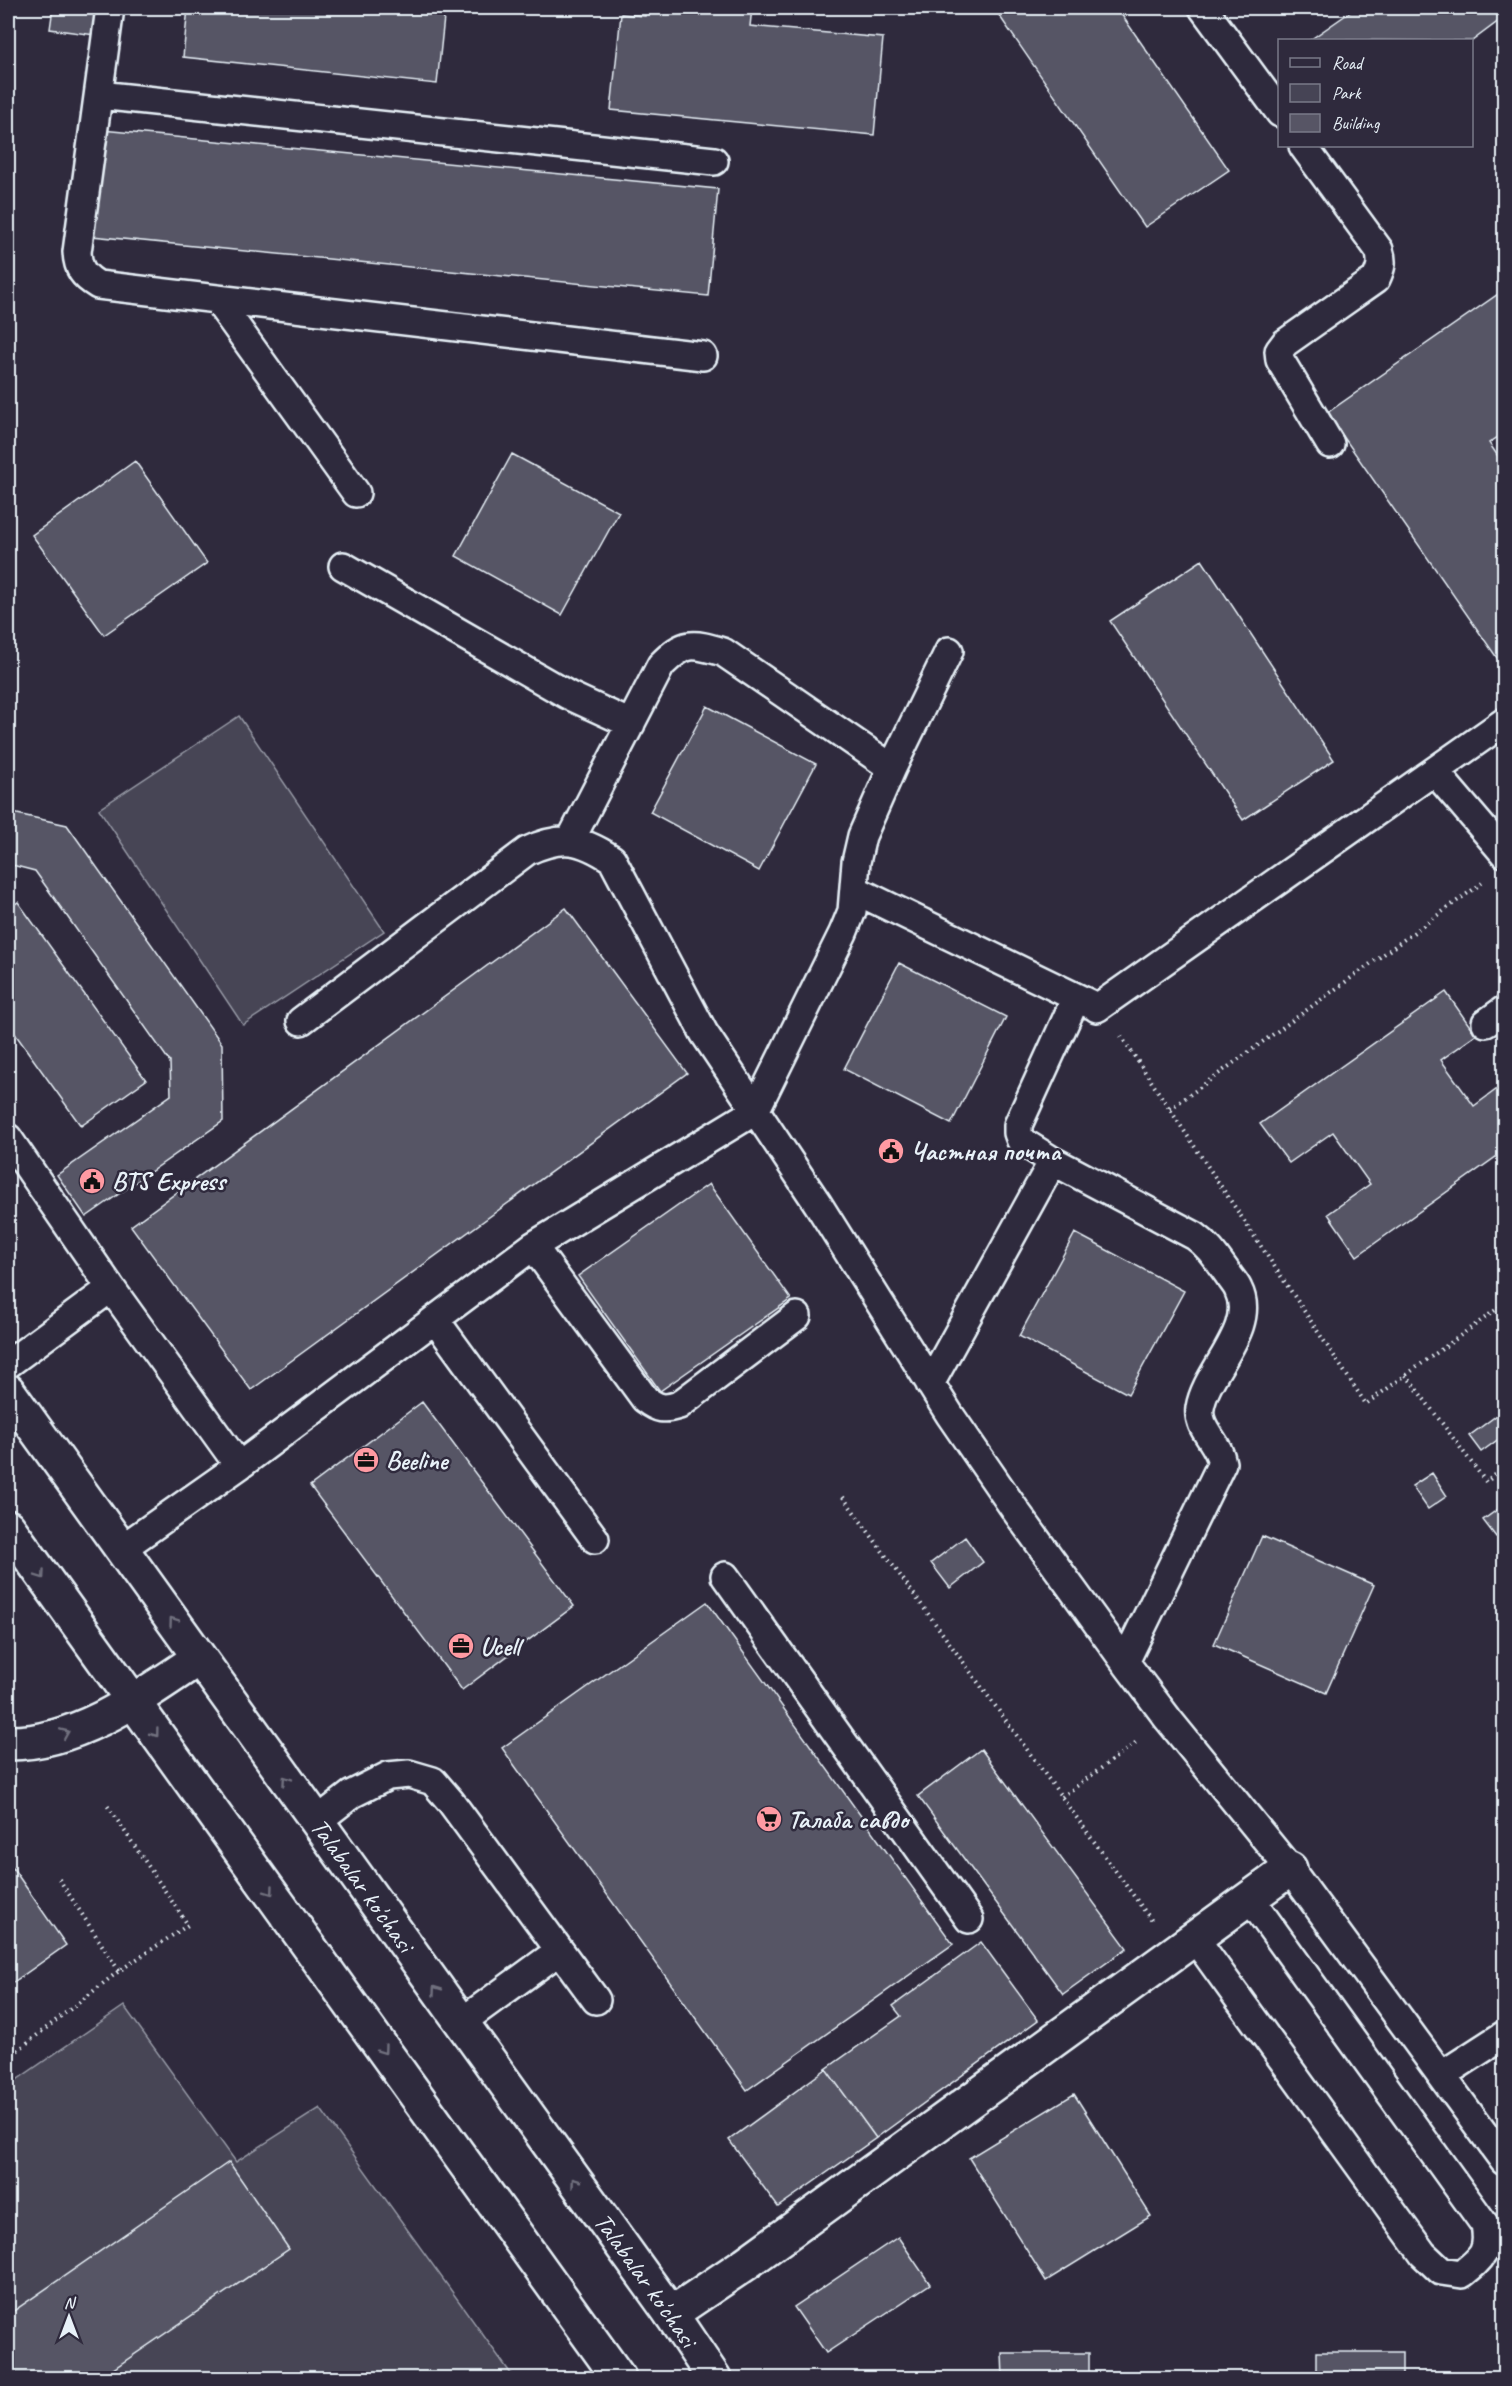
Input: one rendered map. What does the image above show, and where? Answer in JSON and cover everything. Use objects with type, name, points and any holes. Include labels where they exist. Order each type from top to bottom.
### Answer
[{"type":"main road","name":"Talabalar ko'chasi","points":[[8,1391],[671,2314],[714,2379]]},
{"type":"main road","points":[[8,1527],[618,2379]]},
{"type":"main road","points":[[8,1743],[28,1743],[56,1737],[133,1703],[199,1658]]},
{"type":"main road","points":[[671,2314],[754,2257],[1290,1869]]},
{"type":"lane","points":[[110,8],[77,252],[78,266],[86,278],[98,285],[703,357]]},
{"type":"lane","points":[[1203,8],[1278,110]]},
{"type":"lane","points":[[99,95],[714,161]]},
{"type":"lane","points":[[1304,147],[1379,250],[1382,259],[1376,279],[1285,343],[1279,351],[1280,360],[1330,444]]},
{"type":"lane","points":[[216,300],[356,493]]},
{"type":"lane","points":[[343,566],[568,695],[631,724]]},
{"type":"lane","points":[[570,841],[662,665],[678,649],[698,645],[723,652],[892,768]]},
{"type":"lane","points":[[121,1549],[239,1466],[436,1321],[533,1246],[755,1111],[843,933],[852,911],[856,862],[862,836],[949,651]]},
{"type":"lane","points":[[1125,1662],[1222,1462],[1220,1454],[1201,1422],[1200,1411],[1203,1396],[1240,1326],[1243,1308],[1239,1290],[1208,1246],[1195,1236],[1053,1161],[1022,1141],[1017,1133],[1017,1125],[1094,1008],[1504,722]]},
{"type":"lane","points":[[1434,772],[1504,853]]},
{"type":"lane","points":[[301,1021],[527,851],[548,842],[570,841],[593,847],[612,860],[705,1033],[818,1204],[930,1384],[1018,1514],[1168,1719],[1290,1869],[1504,2161]]},
{"type":"lane","points":[[855,890],[1094,1008]]},
{"type":"lane","points":[[8,1138],[111,1288],[239,1466]]},
{"type":"lane","points":[[930,1384],[1053,1161]]},
{"type":"lane","points":[[533,1246],[645,1400],[665,1410],[679,1405],[797,1316]]},
{"type":"lane","points":[[8,1364],[111,1288]]},
{"type":"lane","points":[[436,1321],[595,1539]]},
{"type":"lane","points":[[725,1576],[969,1920]]},
{"type":"lane","points":[[316,1822],[352,1794],[388,1776],[409,1774],[433,1781],[451,1802],[596,2000]]},
{"type":"lane","points":[[1184,1944],[1423,2254],[1441,2271],[1462,2274],[1481,2259],[1485,2251],[1487,2238],[1485,2225],[1249,1897]]},
{"type":"lane","points":[[460,2023],[559,1951]]},
{"type":"lane","points":[[1442,2075],[1504,2035]]},
{"type":"path","points":[[1170,1109],[1485,881]]},
{"type":"path","points":[[1094,1008],[1170,1109],[1366,1404],[1504,1304]]},
{"type":"path","points":[[1406,1375],[1486,1482],[1504,1468]]},
{"type":"path","points":[[843,1497],[1062,1797],[1184,1944]]},
{"type":"path","points":[[1062,1797],[1168,1719]]},
{"type":"path","points":[[8,2058],[119,1971],[188,1925],[107,1805]]},
{"type":"path","points":[[59,1879],[119,1971]]},
{"type":"green space","points":[[239,716],[384,931],[243,1025],[99,809]]},
{"type":"green space","points":[[124,2006],[236,2162],[320,2108],[514,2378],[8,2378],[8,2086]]},
{"type":"building","points":[[53,8],[98,8],[95,35],[50,29]]},
{"type":"building","points":[[188,8],[445,8],[437,84],[183,57]]},
{"type":"building","points":[[645,8],[752,8],[750,26],[883,38],[874,135],[611,110],[621,14],[645,16]]},
{"type":"building","points":[[994,8],[1117,8],[1229,170],[1145,227]]},
{"type":"building","points":[[1356,8],[1504,8],[1504,17],[1473,40],[1311,39]]},
{"type":"building","points":[[102,130],[718,189],[708,296],[92,236]]},
{"type":"building","points":[[1504,290],[1504,433],[1489,443],[1504,465],[1504,652],[1497,658],[1327,413]]},
{"type":"building","points":[[512,454],[619,512],[562,615],[456,556]]},
{"type":"building","points":[[135,461],[207,563],[104,635],[32,535]]},
{"type":"building","points":[[1202,560],[1334,760],[1243,820],[1110,621]]},
{"type":"building","points":[[707,706],[816,764],[759,871],[650,812]]},
{"type":"building","points":[[8,812],[67,825],[222,1044],[223,1121],[86,1217],[57,1175],[171,1095],[170,1062],[35,871],[8,864]]},
{"type":"building","points":[[18,902],[146,1080],[81,1126],[8,1024],[8,909]]},
{"type":"building","points":[[566,908],[687,1073],[251,1390],[131,1226]]},
{"type":"building","points":[[899,963],[1006,1017],[951,1124],[844,1069]]},
{"type":"building","points":[[1446,992],[1476,1035],[1441,1060],[1474,1106],[1504,1084],[1504,1151],[1357,1256],[1328,1214],[1370,1184],[1333,1132],[1289,1163],[1260,1124]]},
{"type":"building","points":[[709,1184],[791,1299],[660,1391],[578,1276]]},
{"type":"building","points":[[1075,1233],[1184,1291],[1128,1394],[1019,1336]]},
{"type":"building","points":[[422,1402],[574,1606],[462,1690],[310,1486]]},
{"type":"building","points":[[1504,1410],[1504,1435],[1481,1452],[1469,1436]]},
{"type":"building","points":[[1432,1473],[1447,1496],[1428,1509],[1412,1486]]},
{"type":"building","points":[[1504,1505],[1504,1531],[1496,1537],[1483,1520]]},
{"type":"building","points":[[1262,1536],[1374,1585],[1326,1693],[1214,1644]]},
{"type":"building","points":[[965,1537],[983,1562],[950,1588],[931,1563]]},
{"type":"building","points":[[707,1602],[953,1944],[747,2090],[502,1748]]},
{"type":"building","points":[[981,1749],[1127,1948],[1063,1994],[918,1796]]},
{"type":"building","points":[[8,1861],[66,1945],[8,1986]]},
{"type":"building","points":[[981,1942],[1038,2020],[876,2138],[826,2069],[901,2016],[893,2006]]},
{"type":"building","points":[[826,2069],[876,2138],[778,2207],[729,2140]]},
{"type":"building","points":[[1074,2094],[1151,2216],[1046,2281],[969,2158]]},
{"type":"building","points":[[229,2162],[289,2249],[100,2378],[8,2378],[8,2315]]},
{"type":"building","points":[[898,2237],[930,2284],[826,2353],[794,2307]]},
{"type":"building","points":[[1316,2352],[1402,2352],[1402,2378],[1316,2378]]},
{"type":"building","points":[[1002,2353],[1089,2353],[1089,2378],[1003,2378]]},
{"type":"place","name":"Частная почта","points":[[891,1151]]},
{"type":"place","name":"BTS Express","points":[[92,1181]]},
{"type":"place","name":"Beeline","points":[[366,1460]]},
{"type":"place","name":"Ucell","points":[[461,1646]]},
{"type":"place","name":"Талаба савдо","points":[[769,1819]]}]
